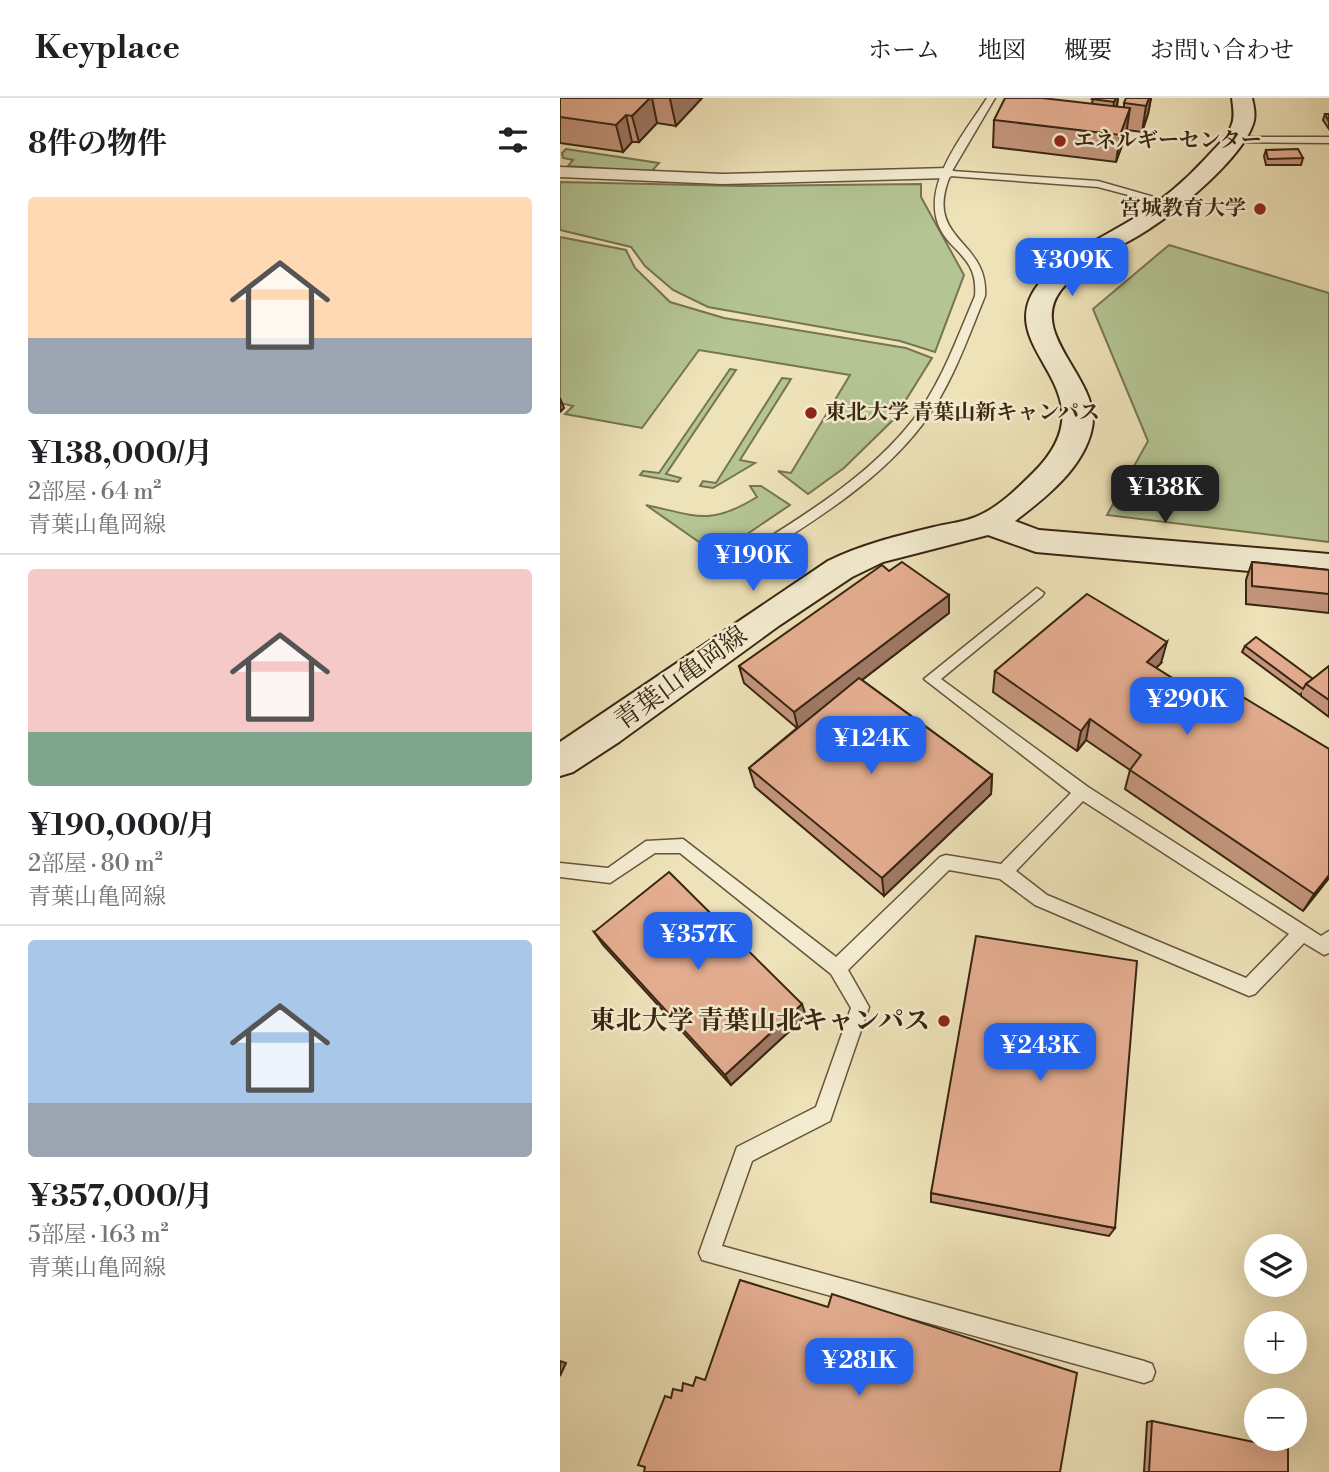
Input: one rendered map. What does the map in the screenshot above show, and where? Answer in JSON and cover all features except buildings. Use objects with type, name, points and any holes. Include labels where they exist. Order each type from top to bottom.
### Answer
[{"type":"street","points":[[990,524],[1021,501],[1051,473],[1069,447],[1078,426],[1078,409],[1072,392],[1043,341],[1041,306],[1046,291],[1091,253],[1170,203],[1210,167],[1234,140],[1245,122],[1242,98]]},
{"type":"street","points":[[560,172],[722,179],[947,173]]},
{"type":"street","points":[[990,524],[1035,541],[1329,566]]},
{"type":"street","name":"青葉山亀岡線","points":[[560,761],[840,569],[873,553],[905,543],[990,524]]},
{"type":"lane","points":[[723,572],[872,470],[898,447],[920,419],[964,334],[983,285],[974,261],[943,227],[938,210],[940,191],[947,173],[991,98]]},
{"type":"lane","points":[[1234,140],[1329,140]]},
{"type":"lane","points":[[947,173],[1098,184],[1170,203]]},
{"type":"lane","points":[[1037,593],[931,679],[1082,792],[1324,947],[1329,939]]},
{"type":"lane","points":[[1004,872],[1082,792]]},
{"type":"lane","points":[[560,870],[610,876],[652,846],[682,846],[837,968],[860,1007],[823,1114],[744,1154],[709,1253],[1143,1372]]},
{"type":"lane","points":[[837,968],[946,862],[1004,872],[1041,900],[1249,988],[1302,933]]},
{"type":"green space","points":[[566,149],[659,163],[651,172],[568,166],[573,160],[563,158],[562,153]]},
{"type":"green space","points":[[560,182],[740,186],[921,184],[921,197],[964,275],[935,352],[900,341],[708,307],[673,290],[645,266],[631,247],[560,230]]},
{"type":"green space","points":[[560,237],[626,250],[635,268],[670,302],[724,318],[906,348],[932,358],[894,419],[844,468],[808,494],[778,471],[791,473],[850,375],[699,350],[642,428],[565,414],[573,406],[560,403]]},
{"type":"green space","points":[[1169,245],[1329,293],[1329,542],[1107,515],[1148,441],[1093,309]]},
{"type":"green space","points":[[730,369],[736,370],[666,474],[681,478],[678,482],[640,475],[643,471],[659,473]]},
{"type":"green space","points":[[782,378],[791,379],[740,460],[755,463],[713,488],[700,486],[703,481],[716,483]]},
{"type":"green space","points":[[750,486],[761,486],[790,505],[725,549],[709,549],[646,505],[691,515],[715,515],[757,497]]},
{"type":"place","name":"エネルギーセンター","points":[[1060,141]]},
{"type":"place","name":"宮城教育大学","points":[[1260,209]]},
{"type":"place","name":"東北大学 青葉山新キャンパス","points":[[811,413]]},
{"type":"place","name":"東北大学 青葉山北キャンパス","points":[[944,1021]]}]
